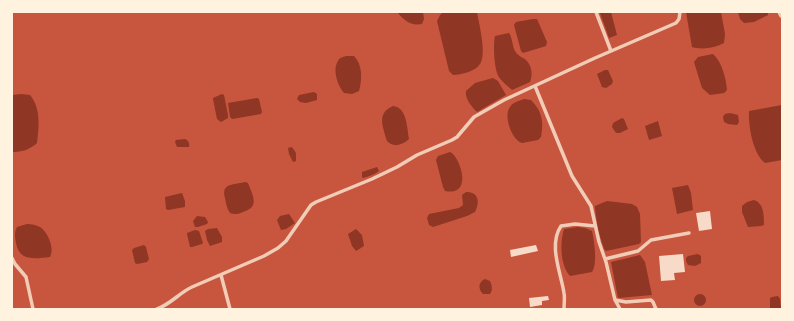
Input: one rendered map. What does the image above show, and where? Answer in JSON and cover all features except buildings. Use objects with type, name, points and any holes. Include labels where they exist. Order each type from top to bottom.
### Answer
[{"type":"street","points":[[596,12],[611,51]]},
{"type":"street","points":[[157,309],[167,307],[183,291],[264,256],[278,248],[286,241],[312,205],[316,202],[372,179],[398,167],[417,155],[457,138],[474,117],[504,100],[676,23],[679,19],[680,12]]},
{"type":"street","points":[[535,86],[572,176],[591,206],[615,300],[620,309]]},
{"type":"street","points":[[564,309],[565,294],[557,266],[557,231],[560,226],[575,224],[595,226]]},
{"type":"street","points":[[605,259],[638,251],[651,240],[689,233]]},
{"type":"street","points":[[12,258],[26,277],[33,309]]},
{"type":"street","points":[[221,275],[230,309]]},
{"type":"street","points":[[615,300],[626,302],[651,300],[656,309]]},
{"type":"shaded area","points":[[397,12],[423,12],[424,19],[422,24],[414,24],[405,20]]},
{"type":"shaded area","points":[[443,12],[477,12],[483,53],[480,64],[472,71],[453,75],[449,71],[437,21]]},
{"type":"shaded area","points":[[611,12],[617,35],[609,38],[600,13]]},
{"type":"shaded area","points":[[686,12],[721,12],[725,34],[724,43],[708,48],[692,47]]},
{"type":"shaded area","points":[[738,12],[768,12],[768,15],[754,22],[744,23],[740,19]]},
{"type":"shaded area","points":[[537,19],[547,42],[546,46],[523,53],[521,51],[514,25],[516,22]]},
{"type":"shaded area","points":[[509,33],[515,51],[527,61],[532,73],[530,82],[512,90],[497,74],[494,57],[495,36]]},
{"type":"shaded area","points":[[713,54],[719,61],[723,70],[727,90],[724,93],[710,95],[702,88],[694,62],[698,57]]},
{"type":"shaded area","points":[[346,56],[354,56],[360,68],[361,82],[359,91],[352,94],[344,93],[338,82],[336,73],[336,65],[341,58]]},
{"type":"shaded area","points":[[608,70],[613,81],[612,84],[606,88],[602,87],[597,74]]},
{"type":"shaded area","points":[[493,78],[498,81],[506,95],[477,112],[467,100],[466,91],[475,83]]},
{"type":"shaded area","points":[[314,92],[317,94],[317,100],[306,103],[300,102],[297,99],[299,95]]},
{"type":"shaded area","points":[[222,94],[224,95],[228,118],[221,122],[217,119],[213,98]]},
{"type":"shaded area","points":[[12,95],[30,95],[34,100],[38,112],[39,124],[37,143],[25,150],[12,152]]},
{"type":"shaded area","points":[[257,98],[259,99],[262,112],[261,114],[232,119],[230,117],[228,103]]},
{"type":"shaded area","points":[[524,99],[531,100],[538,108],[542,126],[541,137],[538,140],[522,143],[518,141],[512,133],[508,122],[508,111],[511,105]]},
{"type":"shaded area","points":[[782,105],[782,160],[765,163],[757,153],[754,146],[749,124],[749,111]]},
{"type":"shaded area","points":[[393,106],[398,107],[404,114],[409,139],[398,145],[387,141],[382,121],[384,112]]},
{"type":"shaded area","points":[[730,113],[738,115],[739,122],[737,125],[724,122],[723,117],[725,114]]},
{"type":"shaded area","points":[[622,118],[624,119],[628,129],[620,133],[616,133],[612,127],[613,123]]},
{"type":"shaded area","points":[[658,121],[662,136],[649,140],[645,126]]},
{"type":"shaded area","points":[[185,139],[189,144],[189,147],[177,147],[175,142],[176,140]]},
{"type":"shaded area","points":[[292,147],[296,153],[296,161],[293,162],[288,148]]},
{"type":"shaded area","points":[[450,152],[458,161],[462,175],[462,182],[459,188],[454,191],[445,191],[436,160],[438,156]]},
{"type":"shaded area","points":[[377,167],[379,171],[363,178],[362,177],[362,172]]},
{"type":"shaded area","points":[[248,183],[252,192],[254,200],[252,207],[240,213],[230,213],[226,204],[224,193],[226,187],[232,184]]},
{"type":"shaded area","points":[[688,185],[691,193],[693,210],[677,214],[672,188]]},
{"type":"shaded area","points":[[466,192],[474,194],[477,198],[478,205],[475,212],[433,227],[429,225],[427,218],[429,214],[459,208],[463,205],[462,195]]},
{"type":"shaded area","points":[[182,193],[185,201],[185,207],[168,210],[166,209],[165,197]]},
{"type":"shaded area","points":[[754,200],[762,207],[764,225],[748,227],[742,212],[742,206],[747,202]]},
{"type":"shaded area","points":[[607,201],[632,204],[637,207],[640,214],[641,242],[639,244],[606,251],[604,249],[598,230],[595,206]]},
{"type":"shaded area","points":[[289,214],[295,223],[286,229],[281,230],[277,220],[280,216]]},
{"type":"shaded area","points":[[197,216],[205,217],[208,222],[207,224],[195,227],[193,221]]},
{"type":"shaded area","points":[[27,224],[38,226],[46,233],[52,250],[50,257],[28,258],[20,253],[16,243],[15,231],[17,227]]},
{"type":"shaded area","points":[[578,227],[592,231],[595,263],[592,272],[570,276],[564,266],[563,260],[563,234],[564,229]]},
{"type":"shaded area","points":[[217,228],[222,237],[222,242],[210,246],[205,231],[208,229]]},
{"type":"shaded area","points":[[356,229],[362,235],[364,246],[356,251],[352,246],[348,234]]},
{"type":"shaded area","points":[[195,230],[199,231],[203,243],[190,247],[187,233]]},
{"type":"shaded area","points":[[144,245],[146,247],[149,259],[147,262],[137,264],[135,263],[132,250]]},
{"type":"shaded area","points":[[698,254],[701,256],[701,263],[695,266],[688,265],[686,258],[688,256]]},
{"type":"shaded area","points":[[640,255],[645,262],[652,295],[618,298],[611,262]]},
{"type":"shaded area","points":[[485,279],[490,281],[492,286],[490,294],[483,294],[480,290],[480,284]]},
{"type":"shaded area","points":[[700,294],[704,296],[706,300],[704,304],[700,306],[696,304],[694,300],[696,296]]},
{"type":"shaded area","points":[[778,296],[780,299],[781,309],[770,309],[770,298]]}]
